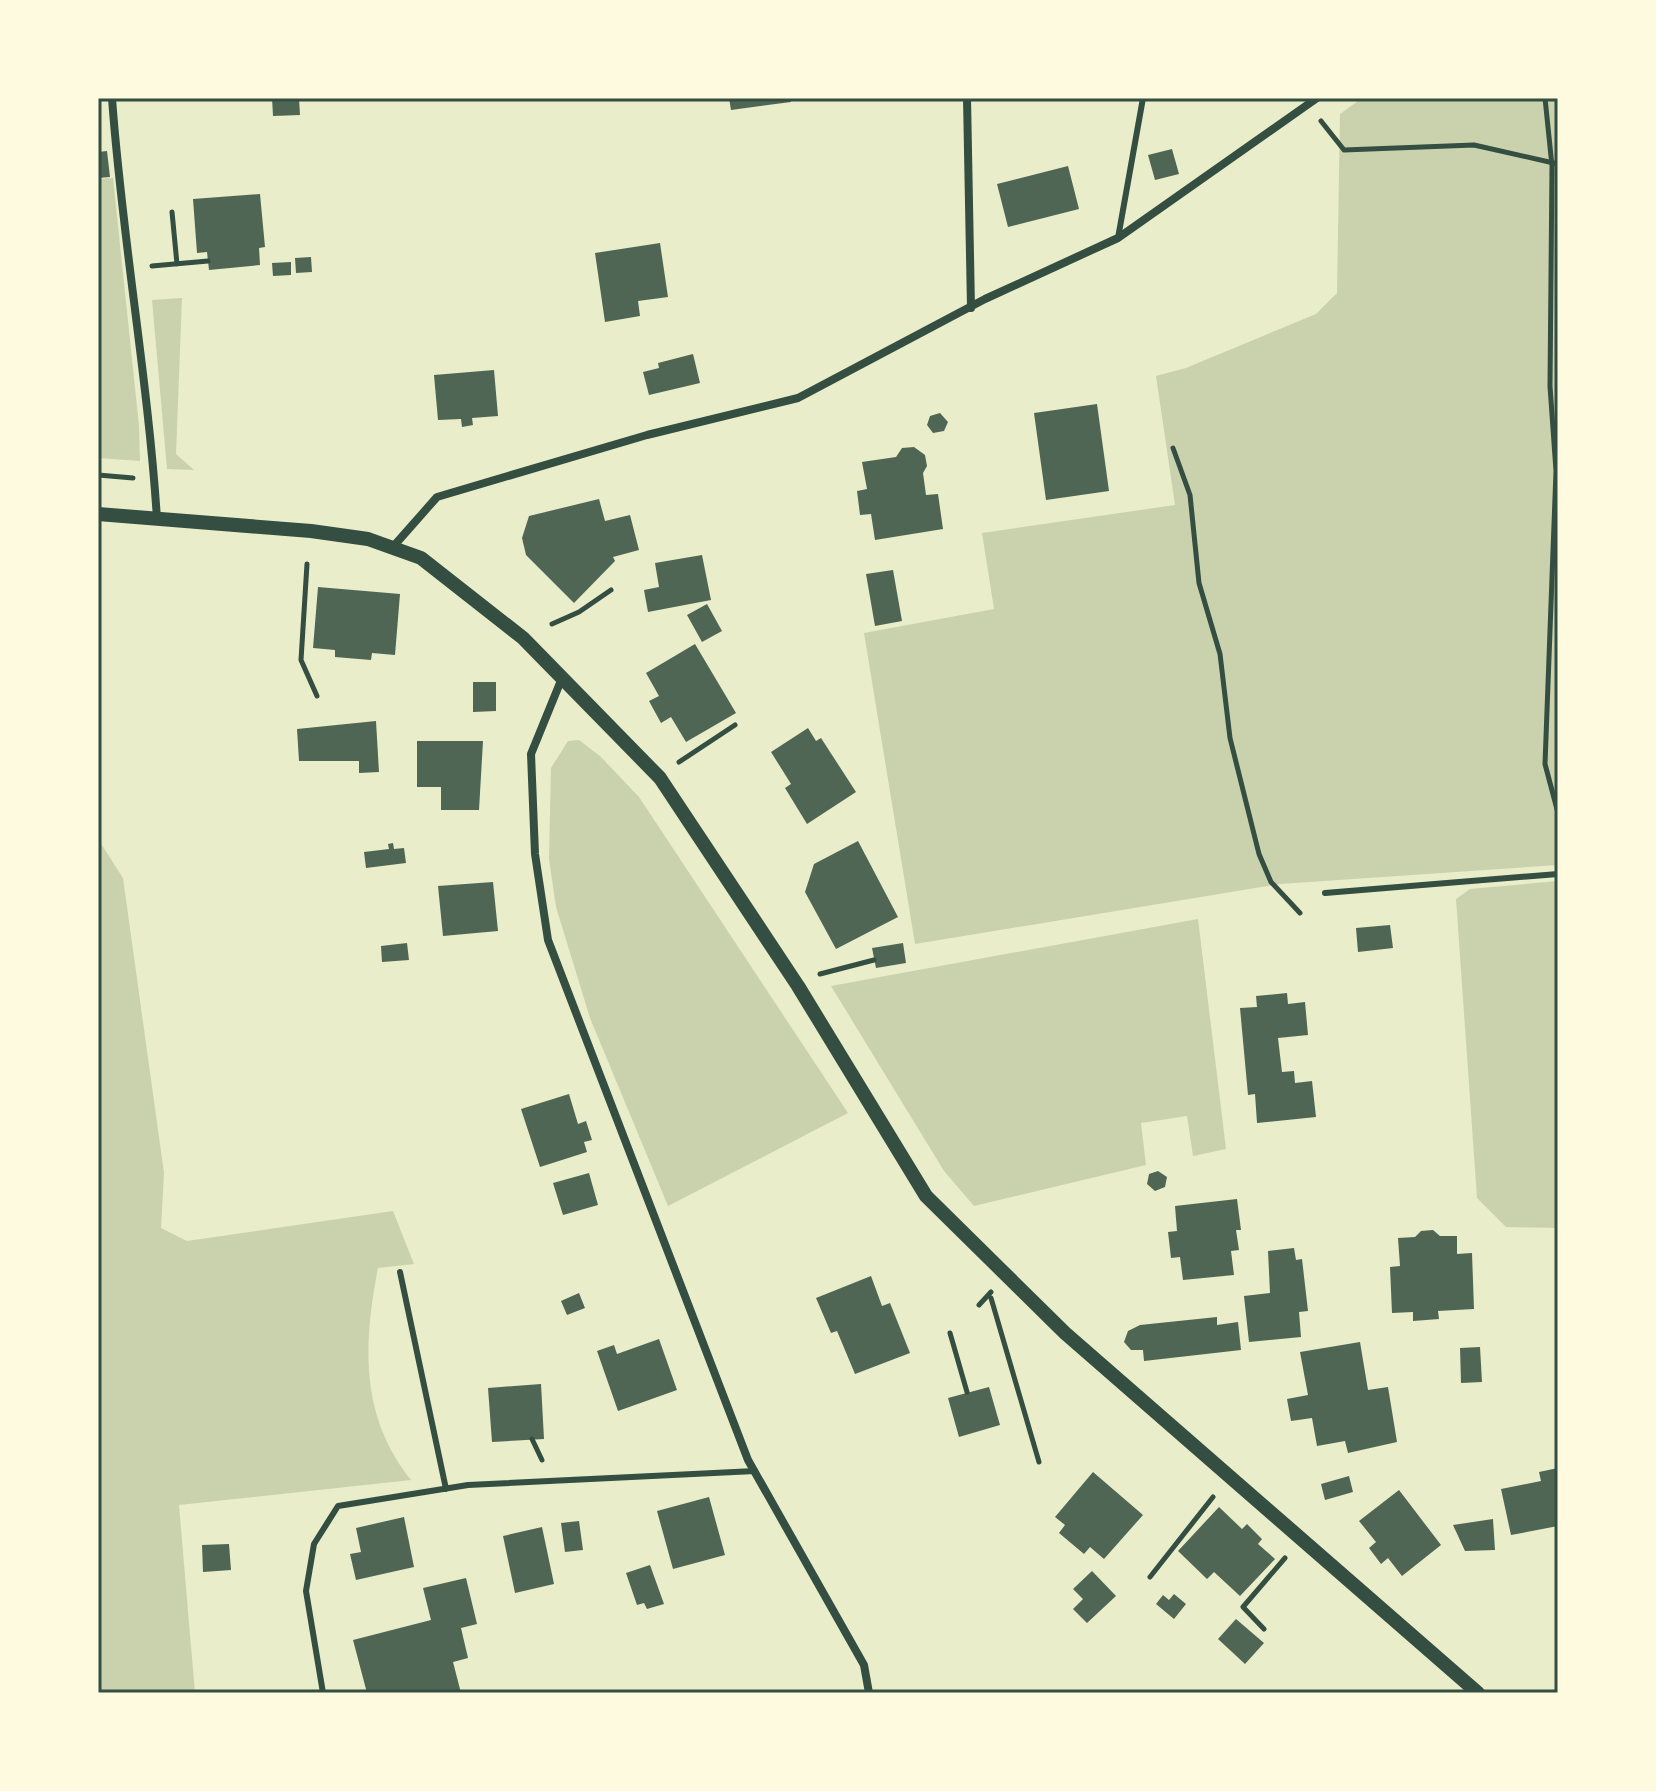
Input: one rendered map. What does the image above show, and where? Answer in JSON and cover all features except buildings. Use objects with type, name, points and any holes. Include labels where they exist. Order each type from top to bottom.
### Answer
[{"type":"street","points":[[112,98],[119,197],[151,420],[157,519]]},
{"type":"street","points":[[967,98],[971,308]]},
{"type":"street","points":[[392,548],[437,497],[647,435],[798,398],[971,308],[1118,238],[1317,98]]},
{"type":"street","points":[[98,514],[311,531],[368,539],[421,558],[523,638],[660,778],[790,973],[926,1196],[1065,1333],[1478,1693]]},
{"type":"street","points":[[562,678],[531,754],[535,854],[548,940],[755,1471],[864,1665],[869,1693]]},
{"type":"lane","points":[[1118,238],[1143,98]]},
{"type":"lane","points":[[1325,893],[1558,874]]},
{"type":"lane","points":[[400,1272],[446,1489]]},
{"type":"lane","points":[[323,1693],[306,1591],[314,1544],[338,1506],[446,1489],[755,1471]]},
{"type":"path","points":[[1545,98],[1555,165],[1550,386],[1556,471],[1545,764],[1558,813]]},
{"type":"path","points":[[1308,104],[1344,150],[1474,145],[1555,165]]},
{"type":"path","points":[[172,212],[177,264]]},
{"type":"path","points":[[154,266],[208,261]]},
{"type":"path","points":[[1173,448],[1190,495],[1199,583],[1220,654],[1230,738],[1259,854],[1271,882],[1300,913]]},
{"type":"path","points":[[98,475],[155,480]]},
{"type":"path","points":[[307,564],[301,660],[317,696]]},
{"type":"path","points":[[552,624],[579,612],[611,590]]},
{"type":"path","points":[[692,751],[735,725]]},
{"type":"path","points":[[823,972],[874,960]]},
{"type":"path","points":[[990,1292],[1039,1462]]},
{"type":"path","points":[[950,1333],[967,1392]]},
{"type":"path","points":[[532,1439],[548,1473]]},
{"type":"path","points":[[1150,1577],[1214,1495]]},
{"type":"path","points":[[1264,1629],[1243,1607],[1284,1560]]},
{"type":"green space","points":[[1362,98],[1558,98],[1558,865],[1280,884],[915,944],[864,633],[994,609],[982,533],[1175,505],[1156,376],[1186,368],[1316,314],[1337,293],[1340,114]]},
{"type":"green space","points":[[113,178],[140,461],[98,458],[98,179]]},
{"type":"green space","points":[[182,298],[176,454],[194,470],[167,469],[152,300]]},
{"type":"green space","points":[[579,740],[600,756],[639,797],[848,1113],[668,1206],[590,1018],[556,907],[549,859],[551,768],[568,741]]},
{"type":"green space","points":[[98,839],[123,878],[164,1173],[161,1228],[187,1241],[393,1211],[414,1264],[378,1268],[368,1352],[374,1405],[382,1431],[394,1456],[411,1480],[179,1505],[195,1693],[98,1693]]},
{"type":"green space","points":[[1558,881],[1558,1228],[1506,1227],[1477,1198],[1456,899],[1470,889]]},
{"type":"green space","points":[[1198,919],[1226,1149],[1193,1156],[1187,1116],[1141,1123],[1146,1165],[974,1206],[944,1171],[831,986]]}]
